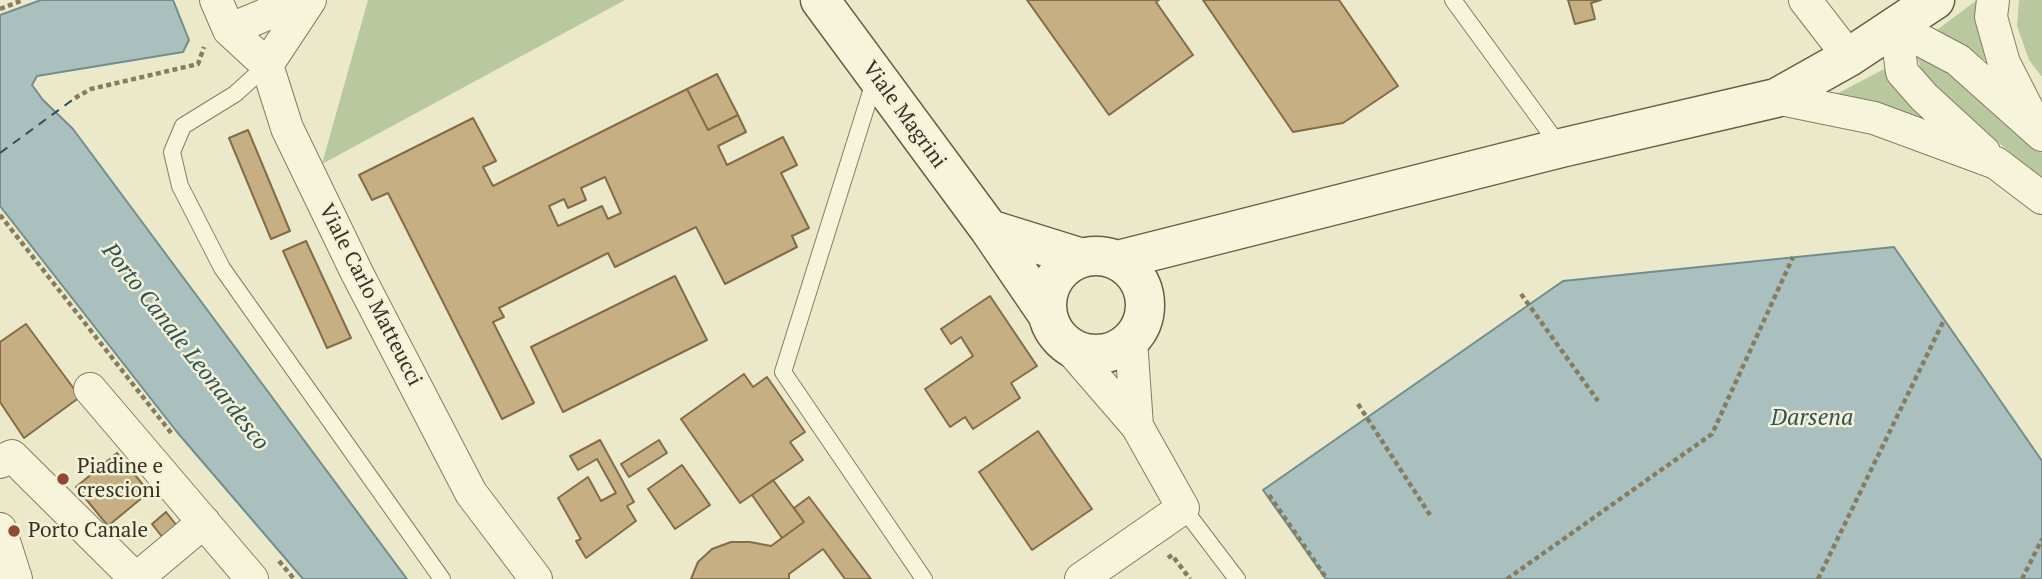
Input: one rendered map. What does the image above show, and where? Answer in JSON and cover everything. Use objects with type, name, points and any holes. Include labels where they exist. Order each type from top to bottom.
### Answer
[{"type":"street","points":[[216,0],[217,37]]},
{"type":"street","points":[[217,37],[300,0]]},
{"type":"street","points":[[217,37],[267,65],[310,0]]},
{"type":"street","name":"Viale Magrini","points":[[820,0],[989,229],[1057,329],[1137,426],[1183,508]]},
{"type":"street","points":[[1805,0],[1849,57]]},
{"type":"street","points":[[989,229],[1100,259],[1129,268],[1138,278],[1143,290],[1144,317],[1131,340],[1106,353],[1078,351],[1057,329],[1048,298],[1052,282],[1062,269],[1074,261],[1100,259],[1186,244],[1560,148],[1776,98],[1849,57],[1936,0]]},
{"type":"street","points":[[1993,0],[1991,17],[2004,63],[2040,133]]},
{"type":"street","points":[[1896,27],[1958,60],[2040,133]]},
{"type":"street","points":[[1896,27],[1902,72],[1924,97],[1996,163],[2042,198]]},
{"type":"street","name":"Viale Carlo Matteucci","points":[[267,65],[287,128],[357,273],[471,493],[536,579]]},
{"type":"street","points":[[1776,98],[1874,118],[1996,163]]},
{"type":"street","points":[[1143,290],[1186,244]]},
{"type":"street","name":"Viale Magrini","points":[[1131,340],[1137,426]]},
{"type":"street","points":[[90,389],[252,579]]},
{"type":"street","points":[[0,461],[12,456],[136,579],[204,522]]},
{"type":"street","points":[[1081,579],[1183,508]]},
{"type":"street","points":[[0,529],[16,579]]},
{"type":"lane","points":[[1453,0],[1560,148]]},
{"type":"lane","points":[[267,65],[235,94],[183,126],[172,152],[180,186],[222,268],[442,579]]},
{"type":"lane","points":[[876,77],[783,372],[924,579]]},
{"type":"lane","points":[[1183,508],[1237,579]]},
{"type":"path","points":[[0,9],[23,0]]},
{"type":"path","points":[[75,98],[91,89],[198,64],[217,37]]},
{"type":"path","points":[[0,215],[176,438]]},
{"type":"path","points":[[1507,579],[1712,434],[1793,257]]},
{"type":"path","points":[[1521,294],[1598,401]]},
{"type":"path","points":[[1818,579],[1944,320]]},
{"type":"path","points":[[1358,404],[1430,515]]},
{"type":"path","points":[[1269,495],[1328,579]]},
{"type":"path","points":[[2022,579],[2042,539]]},
{"type":"path","points":[[1160,563],[1172,555],[1190,579]]},
{"type":"path","points":[[277,559],[294,579]]},
{"type":"green space","points":[[368,0],[625,0],[322,164]]},
{"type":"green space","points":[[1977,0],[1981,0],[1991,64],[1937,30]]},
{"type":"green space","points":[[2019,0],[2042,0],[2042,77],[2029,60],[2017,26]]},
{"type":"green space","points":[[1917,56],[1928,56],[1983,97],[2042,153],[2042,180],[1926,85]]},
{"type":"green space","points":[[1886,68],[1902,97],[1961,142],[1829,98]]},
{"type":"water","name":"Porto Canale Leonardesco","points":[[41,0],[173,0],[189,40],[183,52],[37,76],[32,85],[43,100],[73,129],[407,579],[303,579],[177,432],[0,206],[0,15]]},
{"type":"water","name":"Darsena","points":[[1894,247],[2042,461],[2042,579],[1326,579],[1263,490],[1563,281]]},
{"type":"building","points":[[1027,0],[1159,0],[1156,2],[1193,55],[1109,115]]},
{"type":"building","points":[[1203,0],[1339,0],[1398,86],[1343,123],[1293,132]]},
{"type":"building","points":[[1568,0],[1601,0],[1591,3],[1595,19],[1575,24]]},
{"type":"building","points":[[717,74],[738,115],[708,130],[687,89]]},
{"type":"building","points":[[687,89],[708,130],[738,115],[746,132],[718,146],[727,165],[783,137],[797,165],[781,173],[809,228],[792,236],[797,247],[725,284],[696,227],[615,267],[608,253],[499,308],[504,317],[493,322],[534,403],[502,419],[388,193],[372,200],[359,175],[473,118],[496,161],[483,167],[493,186]],"holes":[[[605,177],[621,213],[608,219],[602,206],[558,226],[549,206],[564,199],[568,208],[586,200],[581,188]]]},
{"type":"building","points":[[248,130],[290,231],[271,239],[229,138]]},
{"type":"building","points":[[306,241],[351,338],[327,348],[283,251]]},
{"type":"building","points":[[675,276],[707,340],[563,412],[531,347]]},
{"type":"building","points":[[990,296],[1037,366],[1011,383],[1020,398],[973,429],[965,417],[950,427],[925,389],[973,356],[961,337],[951,344],[941,329]]},
{"type":"building","points":[[26,324],[80,397],[24,438],[0,402],[0,342]]},
{"type":"building","points":[[744,374],[753,387],[767,377],[805,432],[790,442],[803,460],[740,503],[681,419]]},
{"type":"building","points":[[1038,431],[1092,509],[1032,550],[979,472]]},
{"type":"building","points":[[600,440],[634,502],[627,506],[636,521],[586,558],[576,541],[581,539],[558,498],[588,477],[601,501],[616,493],[597,459],[578,470],[570,456]]},
{"type":"building","points":[[659,440],[667,453],[629,477],[621,464]]},
{"type":"building","points":[[117,453],[149,492],[108,526],[76,487]]},
{"type":"building","points":[[682,465],[710,505],[675,529],[648,489]]},
{"type":"building","points":[[773,480],[804,522],[782,538],[752,495]]},
{"type":"building","points":[[809,497],[871,579],[845,579],[823,549],[789,574],[789,579],[691,579],[698,562],[712,549],[731,542],[771,546],[804,522],[794,508]]},
{"type":"building","points":[[166,512],[177,526],[163,538],[152,524]]},
{"type":"ferry route","points":[[0,153],[75,98]]},
{"type":"place","name":"Piadine e crescioni","points":[[63,479]]},
{"type":"place","name":"Porto Canale","points":[[14,531]]}]
